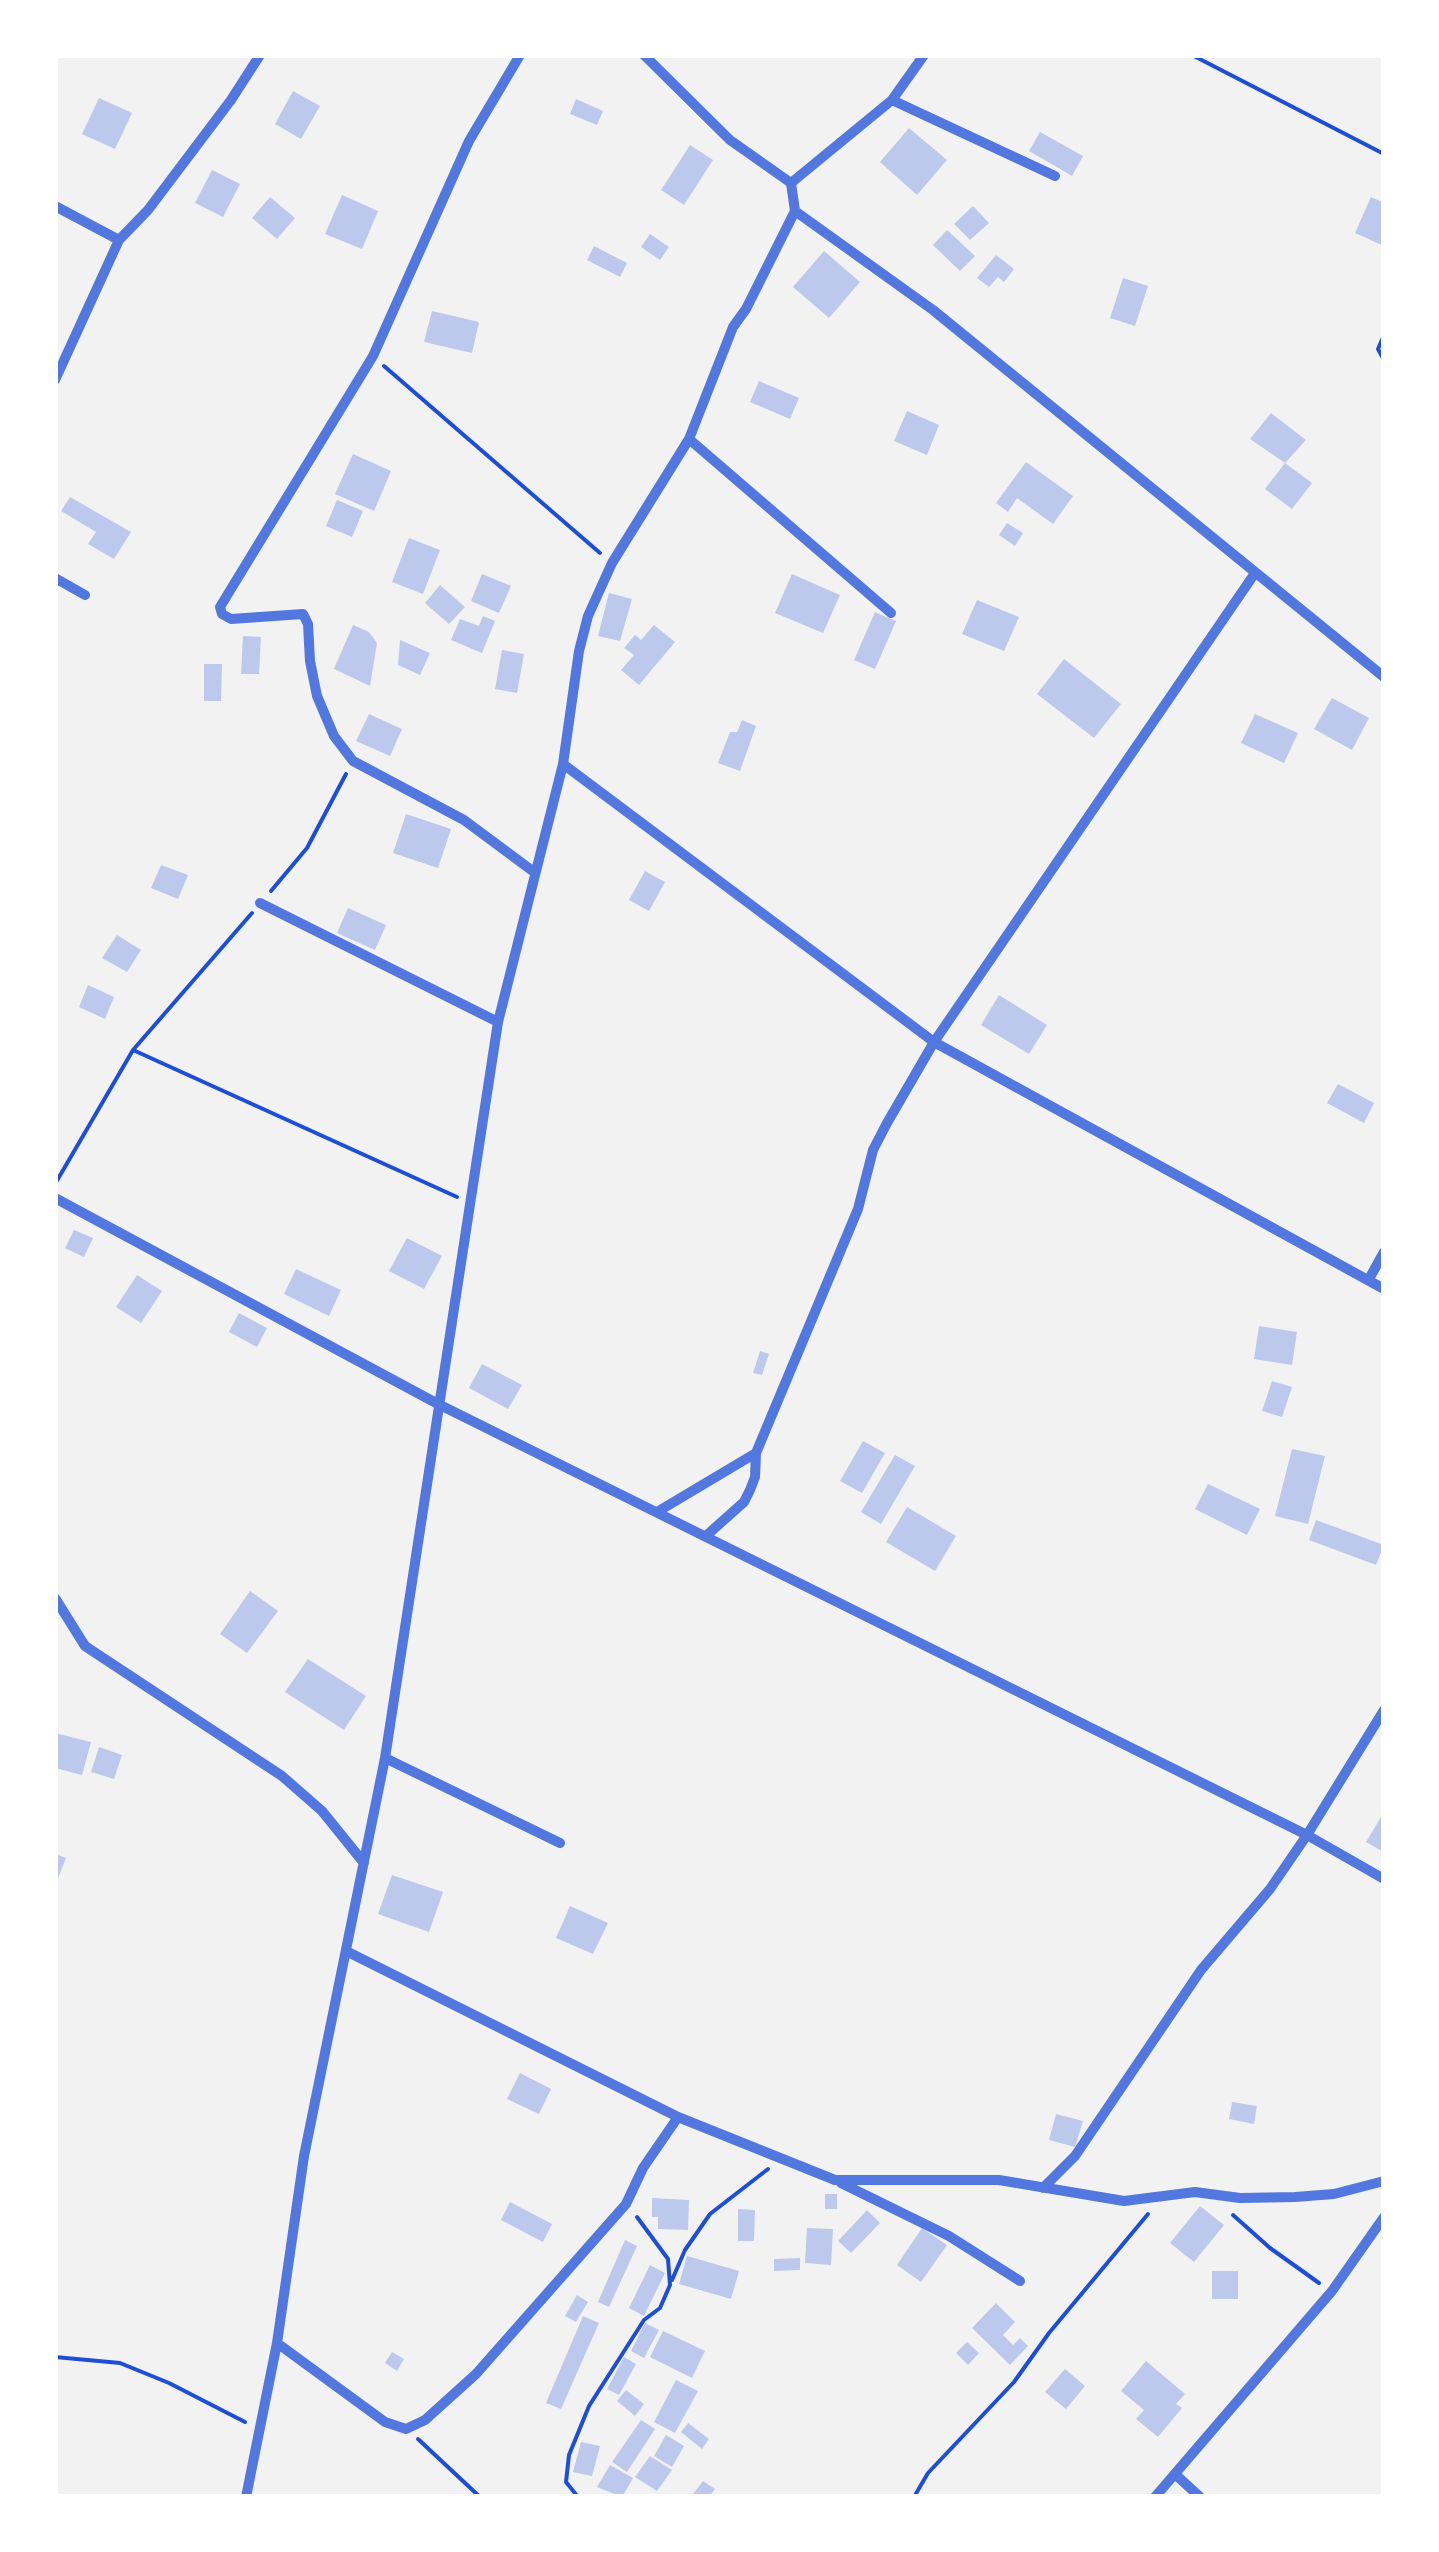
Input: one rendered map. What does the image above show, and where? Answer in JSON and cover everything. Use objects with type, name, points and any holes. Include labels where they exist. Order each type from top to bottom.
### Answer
[{"type":"street","points":[[55,380],[118,240],[160,194],[260,55]]},
{"type":"street","points":[[520,55],[469,141],[373,356],[220,606],[222,614],[231,618],[303,614],[308,624],[317,696],[334,736],[353,760],[464,820],[534,872]]},
{"type":"street","points":[[246,2497],[277,2343],[304,2156],[384,1758],[498,1022],[564,764],[583,633],[612,563],[689,439],[733,327],[795,211],[791,183],[730,140],[644,55]]},
{"type":"street","points":[[791,183],[892,100],[924,55]]},
{"type":"street","points":[[892,100],[1056,176]]},
{"type":"street","points":[[55,206],[118,240]]},
{"type":"street","points":[[795,211],[933,310],[1384,677]]},
{"type":"street","points":[[689,439],[891,613]]},
{"type":"street","points":[[706,1535],[744,1502],[750,1490],[756,1453],[858,1210],[874,1150],[934,1042],[1256,573]]},
{"type":"street","points":[[55,578],[85,595]]},
{"type":"street","points":[[564,764],[934,1042],[1384,1290]]},
{"type":"street","points":[[260,903],[498,1022]]},
{"type":"street","points":[[55,1198],[438,1404],[1308,1835],[1384,1879]]},
{"type":"street","points":[[1369,1279],[1384,1252]]},
{"type":"street","points":[[656,1512],[756,1453]]},
{"type":"street","points":[[55,1598],[86,1646],[282,1776],[322,1810],[364,1863]]},
{"type":"street","points":[[1042,2188],[1076,2156],[1201,1970],[1270,1888],[1308,1835],[1384,1710]]},
{"type":"street","points":[[384,1758],[560,1843]]},
{"type":"street","points":[[346,1951],[678,2117],[835,2180],[949,2236],[1020,2280]]},
{"type":"street","points":[[277,2343],[384,2422],[406,2429],[425,2420],[476,2374],[626,2204],[643,2168],[678,2117]]},
{"type":"street","points":[[835,2180],[998,2180],[1124,2201],[1195,2192],[1240,2198],[1294,2197],[1334,2194],[1384,2182]]},
{"type":"street","points":[[1155,2497],[1332,2292],[1384,2216]]},
{"type":"street","points":[[1176,2475],[1200,2497]]},
{"type":"path","points":[[1192,55],[1384,154]]},
{"type":"path","points":[[1384,335],[1378,348],[1384,360]]},
{"type":"path","points":[[373,356],[612,563]]},
{"type":"path","points":[[55,1184],[133,1050],[307,848],[353,760]]},
{"type":"path","points":[[133,1050],[469,1203]]},
{"type":"path","points":[[578,2497],[566,2482],[569,2455],[589,2406],[644,2320],[660,2308],[685,2250],[710,2214],[786,2158]]},
{"type":"path","points":[[1210,2194],[1270,2248],[1332,2292]]},
{"type":"path","points":[[914,2497],[928,2472],[1004,2394],[1049,2333],[1161,2198]]},
{"type":"path","points":[[626,2204],[668,2259],[670,2285]]},
{"type":"path","points":[[55,2357],[120,2363],[169,2382],[258,2429]]},
{"type":"path","points":[[406,2429],[480,2497]]},
{"type":"building","points":[[293,91],[320,106],[301,139],[275,124]]},
{"type":"building","points":[[99,98],[132,113],[115,149],[82,134]]},
{"type":"building","points":[[576,99],[603,111],[597,125],[570,114]]},
{"type":"building","points":[[909,128],[947,160],[917,195],[880,162]]},
{"type":"building","points":[[1040,132],[1083,156],[1072,176],[1029,151]]},
{"type":"building","points":[[690,145],[713,160],[684,205],[661,190]]},
{"type":"building","points":[[212,170],[240,184],[223,217],[195,203]]},
{"type":"building","points":[[342,195],[378,211],[362,249],[325,234]]},
{"type":"building","points":[[270,197],[295,218],[277,239],[252,218]]},
{"type":"building","points":[[1371,197],[1384,203],[1384,246],[1355,233]]},
{"type":"building","points":[[973,206],[989,223],[970,240],[954,224]]},
{"type":"building","points":[[947,230],[975,256],[960,271],[933,245]]},
{"type":"building","points":[[650,234],[669,247],[660,260],[641,247]]},
{"type":"building","points":[[594,246],[627,263],[620,277],[587,260]]},
{"type":"building","points":[[824,251],[860,282],[829,318],[793,287]]},
{"type":"building","points":[[996,255],[1014,269],[1004,282],[998,277],[989,287],[977,278]]},
{"type":"building","points":[[1123,278],[1148,286],[1135,326],[1110,318]]},
{"type":"building","points":[[432,311],[479,322],[472,353],[424,342]]},
{"type":"building","points":[[759,381],[799,398],[790,419],[750,402]]},
{"type":"building","points":[[907,411],[939,425],[927,455],[894,441]]},
{"type":"building","points":[[1271,413],[1306,440],[1285,463],[1250,439]]},
{"type":"building","points":[[353,454],[391,471],[374,511],[335,494]]},
{"type":"building","points":[[1026,462],[1073,496],[1053,524],[1017,498],[1008,512],[996,503]]},
{"type":"building","points":[[1285,463],[1312,483],[1292,509],[1265,489]]},
{"type":"building","points":[[70,497],[131,532],[114,559],[88,544],[96,532],[61,511]]},
{"type":"building","points":[[337,500],[363,511],[352,537],[326,526]]},
{"type":"building","points":[[1007,523],[1023,533],[1015,546],[999,535]]},
{"type":"building","points":[[409,538],[440,550],[423,594],[392,582]]},
{"type":"building","points":[[482,574],[511,586],[499,613],[471,601]]},
{"type":"building","points":[[792,574],[840,595],[823,633],[775,613]]},
{"type":"building","points":[[440,585],[465,607],[449,624],[425,603]]},
{"type":"building","points":[[609,593],[632,599],[620,641],[598,636]]},
{"type":"building","points":[[977,600],[1019,617],[1004,651],[962,634]]},
{"type":"building","points":[[875,612],[896,621],[875,669],[854,660]]},
{"type":"building","points":[[483,616],[495,621],[482,653],[451,640],[460,619],[479,626]]},
{"type":"building","points":[[353,625],[369,632],[377,643],[370,686],[334,669]]},
{"type":"building","points":[[654,625],[675,642],[639,685],[621,670],[634,655],[624,648],[635,635],[641,640]]},
{"type":"building","points":[[243,636],[261,637],[259,674],[241,674]]},
{"type":"building","points":[[400,640],[430,653],[420,675],[398,665]]},
{"type":"building","points":[[502,650],[524,654],[517,693],[495,689]]},
{"type":"building","points":[[1064,659],[1121,704],[1094,738],[1037,694]]},
{"type":"building","points":[[204,664],[222,664],[221,701],[204,701]]},
{"type":"building","points":[[1332,698],[1369,718],[1352,750],[1314,729]]},
{"type":"building","points":[[369,714],[402,729],[390,756],[356,741]]},
{"type":"building","points":[[1255,714],[1298,733],[1284,763],[1241,743]]},
{"type":"building","points":[[742,720],[756,726],[740,771],[718,763],[730,732],[737,732]]},
{"type":"building","points":[[406,814],[451,829],[438,868],[393,853]]},
{"type":"building","points":[[161,865],[188,875],[178,899],[151,888]]},
{"type":"building","points":[[645,871],[665,882],[649,911],[629,900]]},
{"type":"building","points":[[348,908],[386,925],[375,950],[337,933]]},
{"type":"building","points":[[117,935],[141,950],[127,972],[102,958]]},
{"type":"building","points":[[88,985],[114,997],[105,1019],[79,1007]]},
{"type":"building","points":[[999,995],[1047,1025],[1029,1054],[981,1025]]},
{"type":"building","points":[[1338,1084],[1374,1103],[1364,1123],[1327,1103]]},
{"type":"building","points":[[74,1230],[93,1238],[84,1257],[65,1248]]},
{"type":"building","points":[[407,1238],[442,1256],[424,1289],[389,1271]]},
{"type":"building","points":[[296,1269],[341,1290],[329,1316],[284,1294]]},
{"type":"building","points":[[137,1275],[162,1291],[141,1323],[116,1307]]},
{"type":"building","points":[[239,1313],[267,1328],[257,1347],[229,1332]]},
{"type":"building","points":[[1259,1326],[1297,1332],[1292,1365],[1254,1359]]},
{"type":"building","points":[[760,1351],[769,1354],[762,1375],[753,1373]]},
{"type":"building","points":[[482,1364],[522,1385],[508,1409],[469,1388]]},
{"type":"building","points":[[1272,1381],[1292,1387],[1282,1417],[1262,1411]]},
{"type":"building","points":[[863,1441],[885,1453],[862,1493],[840,1481]]},
{"type":"building","points":[[1292,1449],[1325,1456],[1308,1524],[1275,1516]]},
{"type":"building","points":[[895,1455],[915,1466],[881,1524],[861,1512]]},
{"type":"building","points":[[1208,1484],[1260,1509],[1247,1535],[1195,1509]]},
{"type":"building","points":[[907,1507],[956,1536],[935,1571],[886,1542]]},
{"type":"building","points":[[1316,1520],[1384,1545],[1376,1565],[1309,1540]]},
{"type":"building","points":[[250,1591],[278,1611],[247,1653],[220,1634]]},
{"type":"building","points":[[308,1659],[366,1696],[344,1730],[285,1692]]},
{"type":"building","points":[[55,1733],[91,1742],[82,1775],[55,1768]]},
{"type":"building","points":[[99,1747],[122,1755],[114,1779],[91,1772]]},
{"type":"building","points":[[1384,1812],[1384,1852],[1366,1842]]},
{"type":"building","points":[[55,1854],[66,1858],[55,1886]]},
{"type":"building","points":[[392,1875],[443,1892],[429,1932],[378,1914]]},
{"type":"building","points":[[570,1906],[608,1923],[593,1954],[556,1938]]},
{"type":"building","points":[[520,2073],[551,2089],[539,2114],[507,2099]]},
{"type":"building","points":[[1232,2102],[1257,2106],[1254,2124],[1229,2119]]},
{"type":"building","points":[[1056,2114],[1083,2121],[1075,2147],[1049,2140]]},
{"type":"building","points":[[825,2194],[837,2194],[837,2209],[825,2209]]},
{"type":"building","points":[[652,2198],[689,2200],[688,2230],[658,2229],[658,2217],[652,2217]]},
{"type":"building","points":[[510,2202],[552,2224],[543,2242],[501,2220]]},
{"type":"building","points":[[1200,2206],[1224,2225],[1194,2262],[1170,2243]]},
{"type":"building","points":[[738,2209],[755,2210],[754,2241],[738,2241]]},
{"type":"building","points":[[867,2210],[880,2223],[851,2253],[838,2241]]},
{"type":"building","points":[[807,2228],[833,2229],[831,2265],[805,2263]]},
{"type":"building","points":[[922,2228],[947,2245],[921,2282],[897,2265]]},
{"type":"building","points":[[625,2240],[637,2246],[609,2307],[598,2302]]},
{"type":"building","points":[[687,2256],[739,2271],[731,2299],[679,2284]]},
{"type":"building","points":[[800,2258],[800,2270],[774,2271],[774,2259]]},
{"type":"building","points":[[650,2265],[665,2273],[644,2316],[629,2308]]},
{"type":"building","points":[[1212,2271],[1238,2271],[1238,2299],[1212,2299]]},
{"type":"building","points":[[577,2295],[588,2302],[576,2322],[565,2316]]},
{"type":"building","points":[[996,2303],[1015,2322],[1003,2335],[1013,2345],[1020,2338],[1028,2346],[1010,2365],[972,2328]]},
{"type":"building","points":[[583,2316],[599,2323],[561,2409],[546,2403]]},
{"type":"building","points":[[645,2323],[659,2330],[644,2358],[631,2351]]},
{"type":"building","points":[[663,2331],[705,2351],[692,2378],[650,2357]]},
{"type":"building","points":[[967,2342],[979,2353],[968,2365],[956,2353]]},
{"type":"building","points":[[392,2352],[404,2359],[397,2371],[385,2363]]},
{"type":"building","points":[[624,2357],[636,2364],[619,2395],[607,2389]]},
{"type":"building","points":[[1146,2361],[1185,2394],[1176,2404],[1182,2408],[1158,2437],[1136,2419],[1144,2410],[1121,2391]]},
{"type":"building","points":[[1065,2369],[1085,2386],[1066,2409],[1045,2392]]},
{"type":"building","points":[[676,2380],[698,2391],[675,2433],[654,2422]]},
{"type":"building","points":[[626,2390],[644,2404],[635,2416],[617,2401]]},
{"type":"building","points":[[641,2420],[655,2429],[627,2472],[612,2462]]},
{"type":"building","points":[[688,2423],[709,2439],[702,2449],[681,2432]]},
{"type":"building","points":[[666,2435],[684,2446],[672,2467],[654,2456]]},
{"type":"building","points":[[581,2442],[600,2446],[592,2476],[573,2472]]},
{"type":"building","points":[[650,2456],[672,2470],[657,2491],[635,2477]]},
{"type":"building","points":[[610,2465],[633,2478],[622,2497],[597,2487]]},
{"type":"building","points":[[703,2481],[715,2489],[709,2497],[693,2494]]}]
